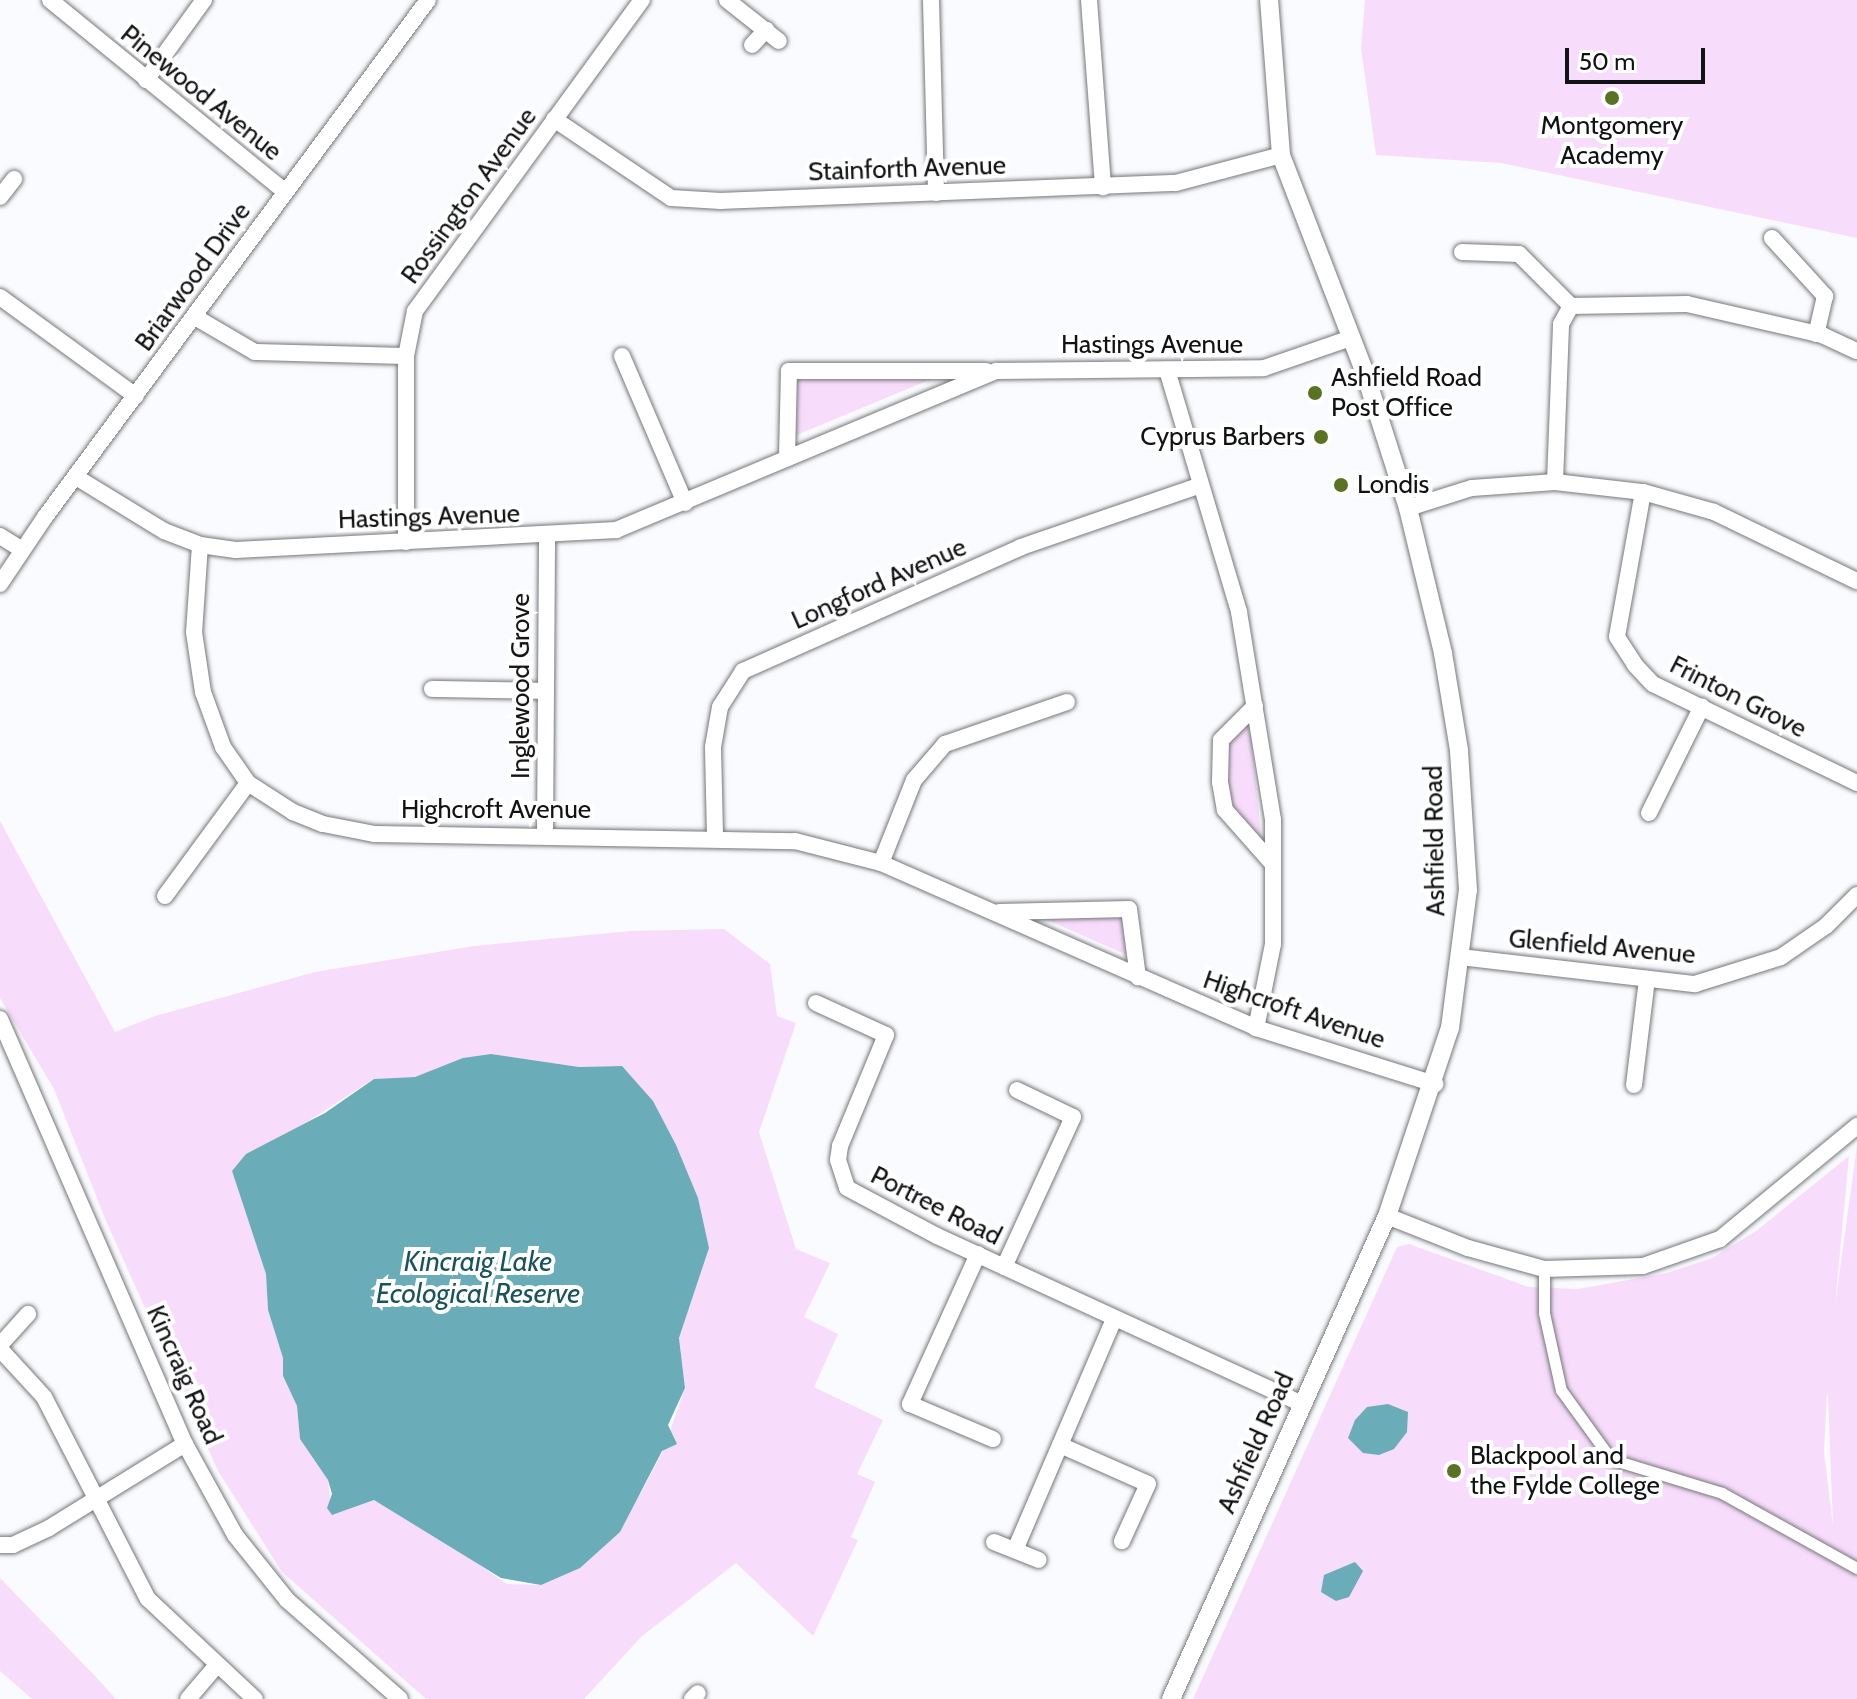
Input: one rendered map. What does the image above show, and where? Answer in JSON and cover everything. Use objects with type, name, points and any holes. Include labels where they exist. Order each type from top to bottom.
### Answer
[{"type":"street","name":"Pinewood Avenue","points":[[50,0],[285,192]]},
{"type":"street","points":[[146,80],[204,0]]},
{"type":"street","name":"Briarwood Drive","points":[[0,584],[21,549],[428,0]]},
{"type":"street","name":"Rossington Avenue","points":[[406,542],[406,356],[415,311],[642,0]]},
{"type":"street","points":[[727,0],[773,36],[752,45]]},
{"type":"street","points":[[931,0],[936,193]]},
{"type":"street","points":[[1089,0],[1103,187]]},
{"type":"street","name":"Ashfield Road","points":[[1171,1699],[1387,1216],[1435,1084],[1460,957],[1468,890],[1459,750],[1443,653],[1408,508],[1351,338],[1281,155],[1269,0]]},
{"type":"street","name":"Stainforth Avenue","points":[[554,119],[671,198],[936,193],[1176,183],[1281,155]]},
{"type":"street","points":[[0,197],[14,179]]},
{"type":"street","points":[[1772,238],[1825,296],[1816,334]]},
{"type":"street","points":[[1462,252],[1519,254],[1571,306],[1687,304],[1816,334],[1857,351]]},
{"type":"street","points":[[0,297],[136,396]]},
{"type":"street","points":[[1555,482],[1561,324],[1571,306]]},
{"type":"street","points":[[195,317],[255,352],[406,356]]},
{"type":"street","name":"Hastings Avenue","points":[[787,458],[789,371],[1264,368],[1351,338]]},
{"type":"street","points":[[622,356],[685,503]]},
{"type":"street","points":[[1167,370],[1198,486],[1239,612],[1273,820],[1273,944],[1256,1028]]},
{"type":"street","name":"Hastings Avenue","points":[[76,477],[164,531],[200,545],[236,550],[547,537],[616,530],[996,371]]},
{"type":"street","points":[[1408,508],[1472,488],[1555,482],[1643,492],[1714,512],[1857,581]]},
{"type":"street","name":"Longford Avenue","points":[[715,836],[718,720],[743,671],[1021,547],[1198,486]]},
{"type":"street","name":"Frinton Grove","points":[[1643,492],[1617,637],[1653,684],[1857,783]]},
{"type":"street","points":[[0,536],[21,549]]},
{"type":"street","name":"Inglewood Grove","points":[[545,834],[542,691],[547,537]]},
{"type":"street","name":"Highcroft Avenue","points":[[200,545],[194,632],[203,692],[223,747],[248,783],[323,824],[375,834],[715,836],[795,841],[881,863],[1256,1028],[1435,1084]]},
{"type":"street","points":[[432,689],[542,691]]},
{"type":"street","points":[[881,863],[914,780],[945,744],[1067,702]]},
{"type":"street","points":[[1255,706],[1221,740],[1220,782],[1225,810],[1272,863]]},
{"type":"street","points":[[1649,813],[1702,706]]},
{"type":"street","points":[[165,896],[248,783]]},
{"type":"street","name":"Glenfield Avenue","points":[[1460,957],[1695,984],[1781,957],[1826,926],[1857,895]]},
{"type":"street","name":"Highcroft Avenue","points":[[994,912],[1129,909],[1138,977]]},
{"type":"street","points":[[1634,1085],[1647,979]]},
{"type":"street","name":"Portree Road","points":[[816,1003],[886,1035],[840,1146],[838,1160],[847,1188],[1004,1267],[1302,1404]]},
{"type":"street","name":"Kincraig Road","points":[[0,1019],[44,1110],[185,1444],[235,1535],[287,1600],[400,1699]]},
{"type":"street","name":"Portree Road","points":[[1004,1267],[1073,1117],[1017,1090]]},
{"type":"street","points":[[1387,1216],[1468,1248],[1544,1269],[1643,1266],[1720,1239],[1857,1126]]},
{"type":"street","points":[[978,1254],[910,1404],[993,1439]]},
{"type":"street","points":[[1544,1269],[1544,1313],[1561,1390],[1611,1459],[1722,1493],[1857,1568]]},
{"type":"street","points":[[28,1314],[0,1347],[44,1397],[148,1599],[255,1699]]},
{"type":"street","points":[[1015,1550],[1114,1319]]},
{"type":"street","points":[[0,1545],[25,1539],[185,1444]]},
{"type":"street","points":[[1060,1445],[1148,1484],[1122,1541]]},
{"type":"street","points":[[994,1542],[1039,1560]]},
{"type":"street","points":[[188,1699],[217,1665]]},
{"type":"shaded area","name":"Montgomery Academy","points":[[1365,0],[1857,0],[1857,238],[1501,163],[1376,155],[1361,48]]},
{"type":"shaded area","points":[[789,371],[934,378],[787,439]]},
{"type":"shaded area","points":[[1245,715],[1251,736],[1263,854],[1225,810],[1221,740]]},
{"type":"shaded area","points":[[0,821],[115,1032],[155,1016],[315,972],[474,946],[631,931],[724,929],[770,964],[777,1016],[796,1023],[759,1132],[796,1249],[830,1263],[804,1317],[838,1334],[814,1387],[883,1420],[857,1474],[875,1482],[851,1537],[858,1540],[813,1636],[736,1563],[641,1637],[584,1699],[426,1699],[282,1572],[218,1471],[106,1221],[54,1089],[0,998]],"holes":[[[491,1054],[579,1067],[622,1066],[709,1248],[679,1338],[685,1388],[663,1451],[641,1493],[541,1585],[507,1584],[417,1522],[374,1500],[332,1515],[328,1480],[300,1439],[297,1406],[283,1377],[283,1358],[268,1310],[266,1274],[232,1171],[373,1079],[415,1077]]]},
{"type":"shaded area","points":[[1129,909],[1136,959],[1025,910]]},
{"type":"shaded area","name":"Blackpool and the Fylde College","points":[[1857,1146],[1857,1699],[1193,1699],[1397,1247],[1409,1244],[1529,1287],[1578,1289],[1667,1273],[1712,1258],[1756,1231],[1849,1156],[1835,1305]],"holes":[[[1828,1395],[1833,1526],[1824,1452]]]},
{"type":"shaded area","points":[[0,1578],[116,1699],[32,1699],[0,1671]]},
{"type":"water","name":"Kincraig Lake Ecological Reserve","points":[[491,1054],[579,1067],[622,1066],[653,1101],[676,1145],[698,1198],[709,1248],[679,1338],[685,1388],[668,1425],[677,1444],[662,1451],[620,1532],[580,1568],[541,1585],[501,1578],[374,1500],[332,1515],[327,1508],[332,1494],[328,1480],[300,1439],[297,1406],[283,1376],[283,1358],[268,1310],[266,1274],[232,1171],[246,1154],[325,1113],[374,1079],[415,1077],[463,1058]]},
{"type":"water","points":[[1388,1404],[1408,1412],[1407,1432],[1394,1449],[1379,1455],[1363,1453],[1348,1438],[1355,1420],[1367,1407]]},
{"type":"water","points":[[1355,1562],[1363,1571],[1349,1597],[1336,1601],[1321,1592],[1324,1575]]},
{"type":"place","name":"Montgomery Academy","points":[[1612,98]]},
{"type":"place","name":"Ashfield Road Post Office","points":[[1315,393]]},
{"type":"place","name":"Cyprus Barbers","points":[[1321,437]]},
{"type":"place","name":"Londis","points":[[1341,485]]},
{"type":"place","name":"Blackpool and the Fylde College","points":[[1454,1471]]}]
